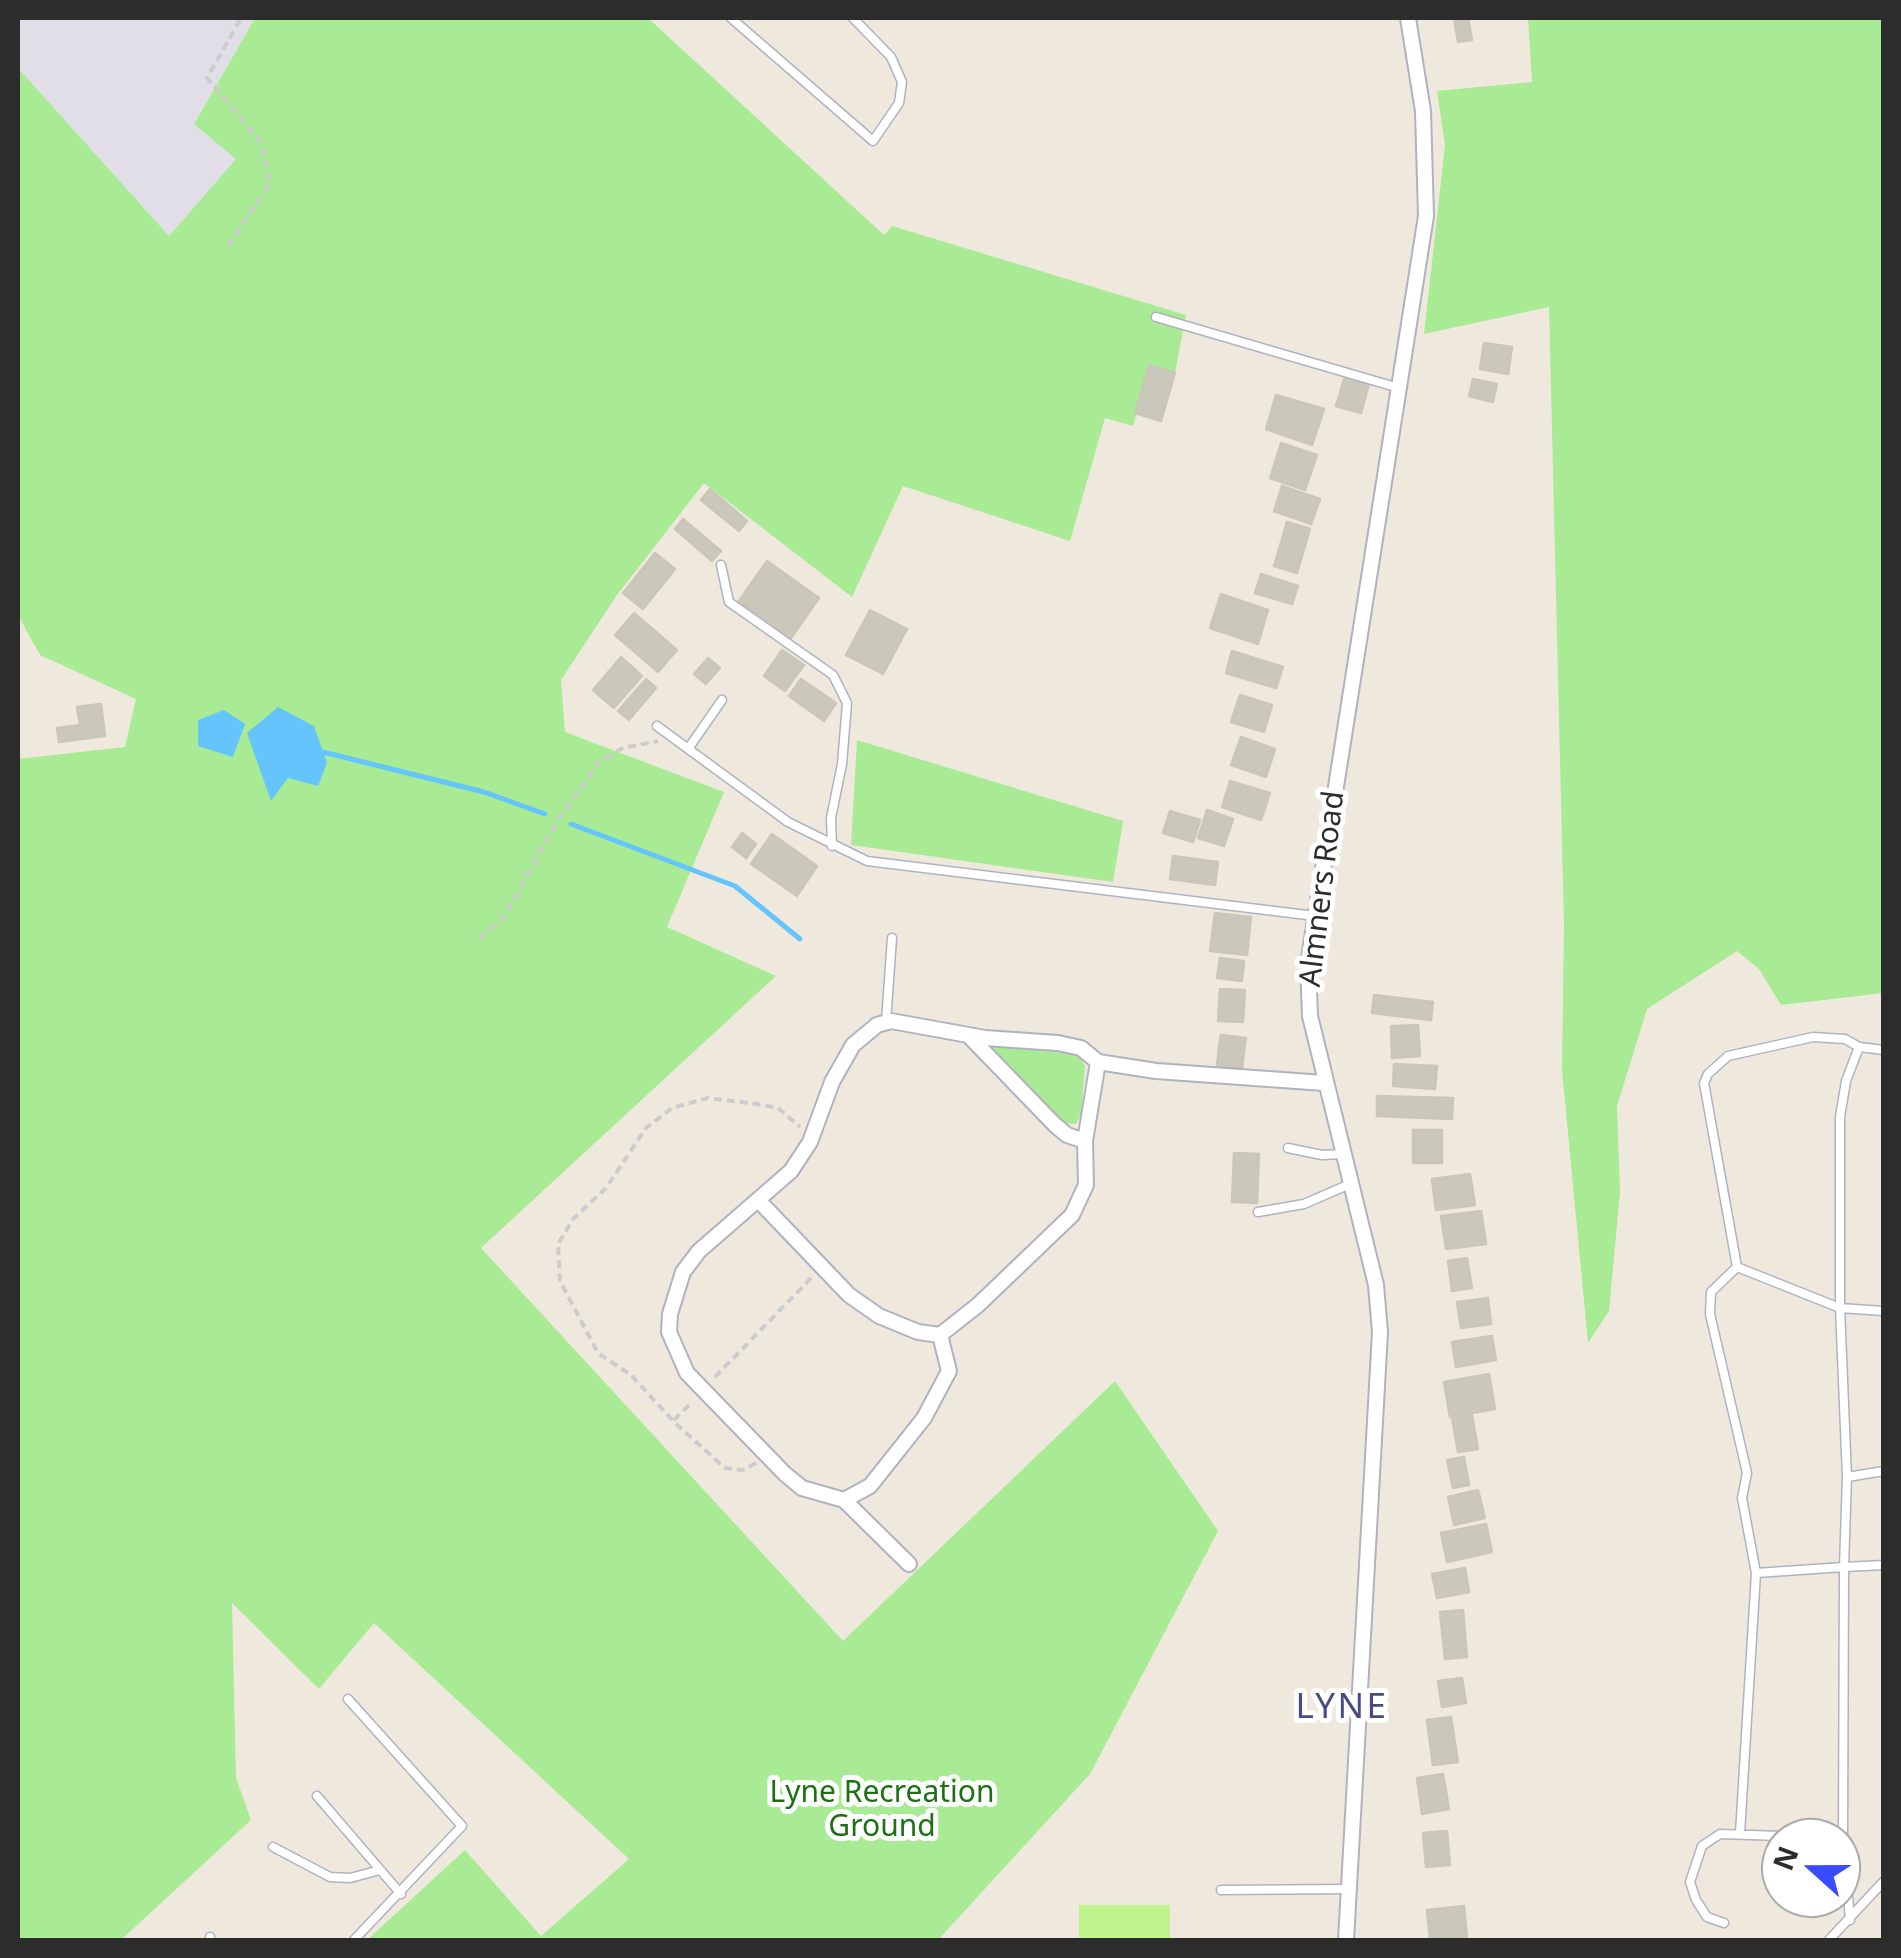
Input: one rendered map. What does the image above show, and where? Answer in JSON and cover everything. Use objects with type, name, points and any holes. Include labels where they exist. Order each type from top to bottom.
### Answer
[{"type":"street","name":"Almners Road","points":[[1346,1940],[1380,1332],[1376,1286],[1310,1016],[1308,964],[1428,193],[1422,112],[1408,18]]},
{"type":"street","points":[[909,1564],[844,1500],[802,1488],[687,1373],[669,1332],[670,1314],[683,1272],[699,1250],[792,1171],[814,1133],[832,1082],[853,1045],[886,1022],[968,1036],[1058,1042],[1081,1048],[1098,1062],[1156,1071],[1324,1083]]},
{"type":"street","points":[[968,1036],[1055,1125],[1067,1135],[1086,1141]]},
{"type":"street","points":[[759,1201],[849,1295],[879,1316],[918,1332],[940,1334],[978,1304],[1072,1215],[1086,1185],[1086,1141],[1098,1062]]},
{"type":"street","points":[[844,1500],[870,1486],[924,1418],[949,1371],[940,1334]]},
{"type":"lane","points":[[730,18],[873,142],[899,103],[902,82],[881,44],[853,18]]},
{"type":"lane","points":[[1156,317],[1399,388]]},
{"type":"lane","points":[[721,566],[729,602],[832,675],[847,703],[842,764],[831,818],[832,846]]},
{"type":"lane","points":[[688,749],[722,700]]},
{"type":"lane","points":[[657,726],[788,822],[868,861],[1315,916]]},
{"type":"lane","points":[[886,1022],[892,938]]},
{"type":"lane","points":[[1738,1267],[1704,1083],[1708,1074],[1728,1056],[1814,1036],[1845,1039],[1859,1047],[1884,1050]]},
{"type":"lane","points":[[1843,1818],[1846,1476],[1840,1308],[1840,1116],[1846,1080],[1859,1047]]},
{"type":"lane","points":[[1288,1148],[1322,1155],[1342,1154]]},
{"type":"lane","points":[[1258,1212],[1318,1200],[1350,1184]]},
{"type":"lane","points":[[1738,1267],[1840,1308],[1884,1310]]},
{"type":"lane","points":[[1738,1267],[1711,1292],[1710,1314],[1748,1473],[1742,1498],[1756,1573],[1740,1834]]},
{"type":"lane","points":[[1846,1476],[1884,1472]]},
{"type":"lane","points":[[1756,1573],[1884,1565]]},
{"type":"lane","points":[[348,1698],[462,1826],[354,1940]]},
{"type":"lane","points":[[318,1796],[401,1894]]},
{"type":"lane","points":[[1724,1923],[1706,1917],[1690,1882],[1702,1846],[1720,1834],[1761,1835]]},
{"type":"lane","points":[[273,1846],[330,1876],[350,1878],[380,1870]]},
{"type":"lane","points":[[1829,1940],[1884,1881]]},
{"type":"lane","points":[[1221,1890],[1348,1888]]},
{"type":"path","points":[[228,246],[270,183],[260,141],[207,78],[241,18]]},
{"type":"path","points":[[480,938],[504,917],[559,818],[601,760],[623,748],[672,738]]},
{"type":"path","points":[[766,1452],[743,1470],[725,1468],[673,1421],[631,1375],[598,1353],[560,1281],[558,1244],[574,1218],[606,1188],[646,1128],[672,1108],[708,1098],[757,1104],[778,1108],[814,1133]]},
{"type":"path","points":[[673,1421],[752,1335],[823,1266]]},
{"type":"shaded area","points":[[18,18],[255,18],[194,123],[237,159],[169,236],[18,68]]},
{"type":"green space","name":"Lyne Recreation Ground","points":[[255,18],[648,18],[884,235],[892,226],[1186,315],[1175,373],[1149,366],[1133,426],[1105,418],[1070,541],[903,486],[852,597],[704,483],[617,595],[561,680],[565,732],[724,792],[667,927],[776,976],[481,1248],[843,1641],[1115,1381],[1218,1531],[1090,1774],[938,1940],[367,1940],[465,1850],[541,1936],[629,1859],[374,1623],[319,1689],[232,1603],[236,1778],[251,1820],[121,1940],[18,1940],[18,759],[125,747],[136,699],[40,655],[18,615],[18,68],[169,236],[236,159],[194,124]]},
{"type":"green space","points":[[1528,18],[1884,18],[1883,993],[1781,1005],[1759,969],[1737,951],[1647,1009],[1617,1106],[1620,1192],[1609,1311],[1588,1343],[1562,1070],[1564,925],[1549,307],[1424,334],[1445,145],[1437,91],[1532,82]]},
{"type":"green space","points":[[857,740],[1123,821],[1113,882],[851,845]]},
{"type":"green space","points":[[994,1044],[1068,1050],[1081,1056],[1085,1067],[1081,1114],[1076,1124],[1064,1123],[987,1047]]},
{"type":"green space","points":[[1079,1905],[1170,1905],[1170,1940],[1079,1940]]},
{"type":"water","points":[[278,707],[314,726],[327,763],[318,786],[288,778],[271,801],[247,733]]},
{"type":"water","points":[[224,710],[245,724],[233,757],[198,746],[198,720]]},
{"type":"building","points":[[1454,18],[1468,18],[1472,40],[1458,42]]},
{"type":"building","points":[[1484,343],[1512,347],[1508,374],[1480,369]]},
{"type":"building","points":[[1149,365],[1175,373],[1161,421],[1135,413]]},
{"type":"building","points":[[1345,376],[1369,384],[1361,413],[1336,406]]},
{"type":"building","points":[[1473,379],[1497,384],[1493,402],[1469,396]]},
{"type":"building","points":[[1276,395],[1324,409],[1312,445],[1266,429]]},
{"type":"building","points":[[1281,443],[1317,455],[1305,490],[1270,478]]},
{"type":"building","points":[[1282,486],[1320,499],[1311,524],[1274,511]]},
{"type":"building","points":[[710,489],[747,521],[739,531],[701,500]]},
{"type":"building","points":[[683,519],[721,551],[712,561],[675,529]]},
{"type":"building","points":[[1287,522],[1310,529],[1297,573],[1274,566]]},
{"type":"building","points":[[655,553],[675,569],[643,609],[623,593]]},
{"type":"building","points":[[767,561],[819,598],[791,638],[739,601]]},
{"type":"building","points":[[1261,574],[1298,586],[1292,604],[1255,593]]},
{"type":"building","points":[[1221,594],[1268,610],[1258,644],[1210,628]]},
{"type":"building","points":[[870,610],[907,629],[883,674],[846,655]]},
{"type":"building","points":[[634,613],[677,650],[658,672],[615,635]]},
{"type":"building","points":[[782,650],[804,665],[785,691],[764,676]]},
{"type":"building","points":[[1232,651],[1283,667],[1276,688],[1226,673]]},
{"type":"building","points":[[621,657],[642,676],[614,708],[593,690]]},
{"type":"building","points":[[708,658],[720,668],[706,684],[694,674]]},
{"type":"building","points":[[646,679],[656,688],[629,720],[618,711]]},
{"type":"building","points":[[801,679],[836,703],[824,721],[789,696]]},
{"type":"building","points":[[1240,695],[1272,705],[1264,732],[1231,722]]},
{"type":"building","points":[[101,704],[105,736],[59,742],[57,728],[80,725],[77,707]]},
{"type":"building","points":[[1241,737],[1275,749],[1266,777],[1231,765]]},
{"type":"building","points":[[1230,781],[1270,793],[1261,820],[1222,807]]},
{"type":"building","points":[[1207,810],[1233,819],[1224,846],[1198,838]]},
{"type":"building","points":[[1170,811],[1200,820],[1193,842],[1163,833]]},
{"type":"building","points":[[742,833],[756,844],[746,858],[732,847]]},
{"type":"building","points":[[772,834],[817,866],[797,896],[751,864]]},
{"type":"building","points":[[1173,856],[1218,862],[1215,885],[1170,879]]},
{"type":"building","points":[[1215,913],[1251,917],[1247,955],[1210,951]]},
{"type":"building","points":[[1220,958],[1244,961],[1242,981],[1217,978]]},
{"type":"building","points":[[1220,989],[1245,990],[1243,1022],[1218,1021]]},
{"type":"building","points":[[1374,995],[1433,1002],[1431,1020],[1372,1013]]},
{"type":"building","points":[[1418,1025],[1420,1056],[1392,1058],[1391,1026]]},
{"type":"building","points":[[1221,1035],[1246,1038],[1244,1051],[1219,1048]]},
{"type":"building","points":[[1219,1048],[1244,1051],[1242,1069],[1217,1066]]},
{"type":"building","points":[[1394,1064],[1437,1066],[1435,1089],[1393,1086]]},
{"type":"building","points":[[1377,1096],[1453,1098],[1452,1119],[1377,1116]]},
{"type":"building","points":[[1413,1130],[1442,1130],[1442,1163],[1413,1163]]},
{"type":"building","points":[[1234,1153],[1259,1154],[1258,1178],[1233,1177]]},
{"type":"building","points":[[1470,1174],[1475,1205],[1436,1210],[1432,1179]]},
{"type":"building","points":[[1233,1177],[1258,1178],[1257,1203],[1232,1202]]},
{"type":"building","points":[[1481,1211],[1486,1244],[1446,1249],[1441,1216]]},
{"type":"building","points":[[1467,1258],[1472,1288],[1452,1291],[1448,1261]]},
{"type":"building","points":[[1488,1298],[1491,1324],[1461,1328],[1457,1302]]},
{"type":"building","points":[[1492,1336],[1496,1360],[1456,1367],[1452,1342]]},
{"type":"building","points":[[1489,1374],[1495,1409],[1450,1417],[1444,1382]]},
{"type":"building","points":[[1472,1415],[1478,1449],[1458,1452],[1452,1418]]},
{"type":"building","points":[[1464,1457],[1469,1485],[1453,1488],[1447,1460]]},
{"type":"building","points":[[1478,1490],[1485,1518],[1454,1525],[1448,1497]]},
{"type":"building","points":[[1486,1524],[1492,1552],[1447,1562],[1441,1533]]},
{"type":"building","points":[[1465,1568],[1469,1592],[1437,1598],[1432,1574]]},
{"type":"building","points":[[1463,1610],[1467,1657],[1445,1659],[1440,1612]]},
{"type":"building","points":[[1462,1678],[1466,1703],[1442,1707],[1438,1681]]},
{"type":"building","points":[[1451,1717],[1458,1762],[1433,1765],[1427,1720]]},
{"type":"building","points":[[1443,1774],[1449,1809],[1422,1814],[1417,1778]]},
{"type":"building","points":[[1447,1831],[1450,1865],[1426,1867],[1423,1833]]},
{"type":"building","points":[[1464,1906],[1467,1937],[1430,1940],[1427,1910]]},
{"type":"waterway","points":[[323,752],[484,792],[545,814]]},
{"type":"waterway","points":[[571,824],[735,886],[800,939]]},
{"type":"district","name":"LYNE","points":[[1342,1708]]}]
